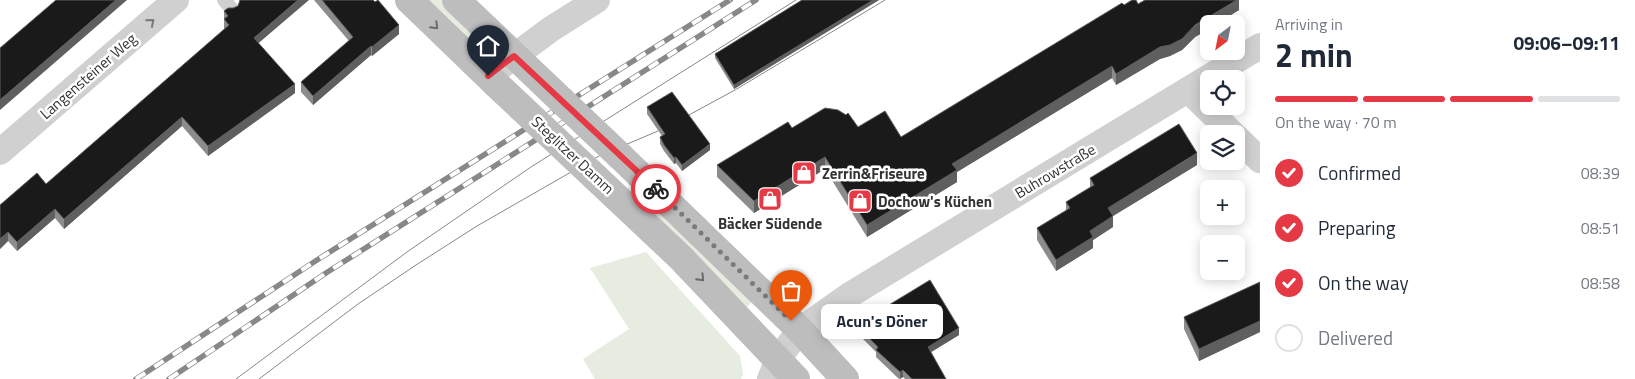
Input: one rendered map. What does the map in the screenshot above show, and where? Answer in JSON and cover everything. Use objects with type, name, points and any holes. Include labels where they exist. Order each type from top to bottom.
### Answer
[{"type":"main road","name":"Steglitzer Damm","points":[[409,0],[695,272],[774,369],[796,379]]},
{"type":"main road","points":[[456,0],[663,196],[800,330],[845,379]]},
{"type":"street","name":"Langensteiner Weg","points":[[0,152],[176,0]]},
{"type":"street","points":[[491,80],[521,63],[551,29],[597,0]]},
{"type":"street","name":"Buhrowstraße","points":[[774,369],[800,330],[848,296],[1260,46]]},
{"type":"street","points":[[1188,90],[1223,125]]},
{"type":"street","points":[[1245,146],[1260,160]]},
{"type":"lane","points":[[629,208],[663,196]]},
{"type":"shaded area","points":[[422,0],[442,0],[472,30],[463,40]]},
{"type":"shaded area","points":[[647,206],[656,206],[755,299],[747,307]]},
{"type":"shaded area","points":[[646,252],[740,356],[743,374],[741,379],[595,379],[583,359],[629,329],[590,268]]},
{"type":"building","points":[[56,0],[116,0],[0,100],[0,48]]},
{"type":"building","points":[[240,0],[298,0],[254,38],[295,84],[208,146],[182,117],[64,219],[55,209],[17,242],[8,232],[0,239],[0,205],[37,173],[46,184],[229,25],[224,19],[228,16],[224,11],[238,6]]},
{"type":"building","points":[[322,0],[373,0],[375,2],[378,0],[399,25],[371,46],[313,96],[301,82],[353,37]]},
{"type":"building","points":[[802,0],[873,0],[734,85],[715,54]]},
{"type":"building","points":[[1132,0],[1136,0],[1138,4],[1145,0],[1237,0],[1212,15],[1200,15],[1200,22],[1182,39],[1170,45],[1160,47],[1116,74],[1112,66],[952,164],[957,170],[867,225],[825,157],[754,201],[717,165],[788,122],[792,128],[825,108],[838,110],[846,115],[848,113],[858,127],[885,111],[901,137],[1122,3],[1124,5]]},
{"type":"building","points":[[672,92],[710,144],[682,165],[664,145],[660,137],[665,134],[647,107]]},
{"type":"building","points":[[1179,124],[1197,153],[1108,208],[1113,216],[1090,231],[1093,237],[1056,260],[1037,228],[1070,208],[1066,202],[1094,185],[1090,178]]},
{"type":"building","points":[[930,280],[959,328],[928,347],[946,379],[912,379],[903,370],[900,372],[876,350],[878,347],[856,325]]},
{"type":"building","points":[[1260,282],[1260,321],[1199,349],[1184,317]]},
{"type":"tram line","points":[[236,379],[407,252],[531,167],[796,0]]},
{"type":"tram line","points":[[676,122],[735,90],[885,0]]},
{"type":"tram line","points":[[259,379],[358,304],[477,226],[599,156],[658,131]]},
{"type":"railway","points":[[136,379],[317,260],[730,0]]},
{"type":"railway","points":[[169,379],[326,273],[756,0]]},
{"type":"way so far","points":[[656,189],[791,321]]},
{"type":"place","name":"Zerrin&Friseure","points":[[804,173]]},
{"type":"place","name":"Bäcker Südende","points":[[770,199]]},
{"type":"place","name":"Dochow's Küchen","points":[[860,201]]},
{"type":"place","name":"Acun's Döner","points":[[791,321]]},
{"type":"route","points":[[488,76],[514,56],[656,189]]}]
